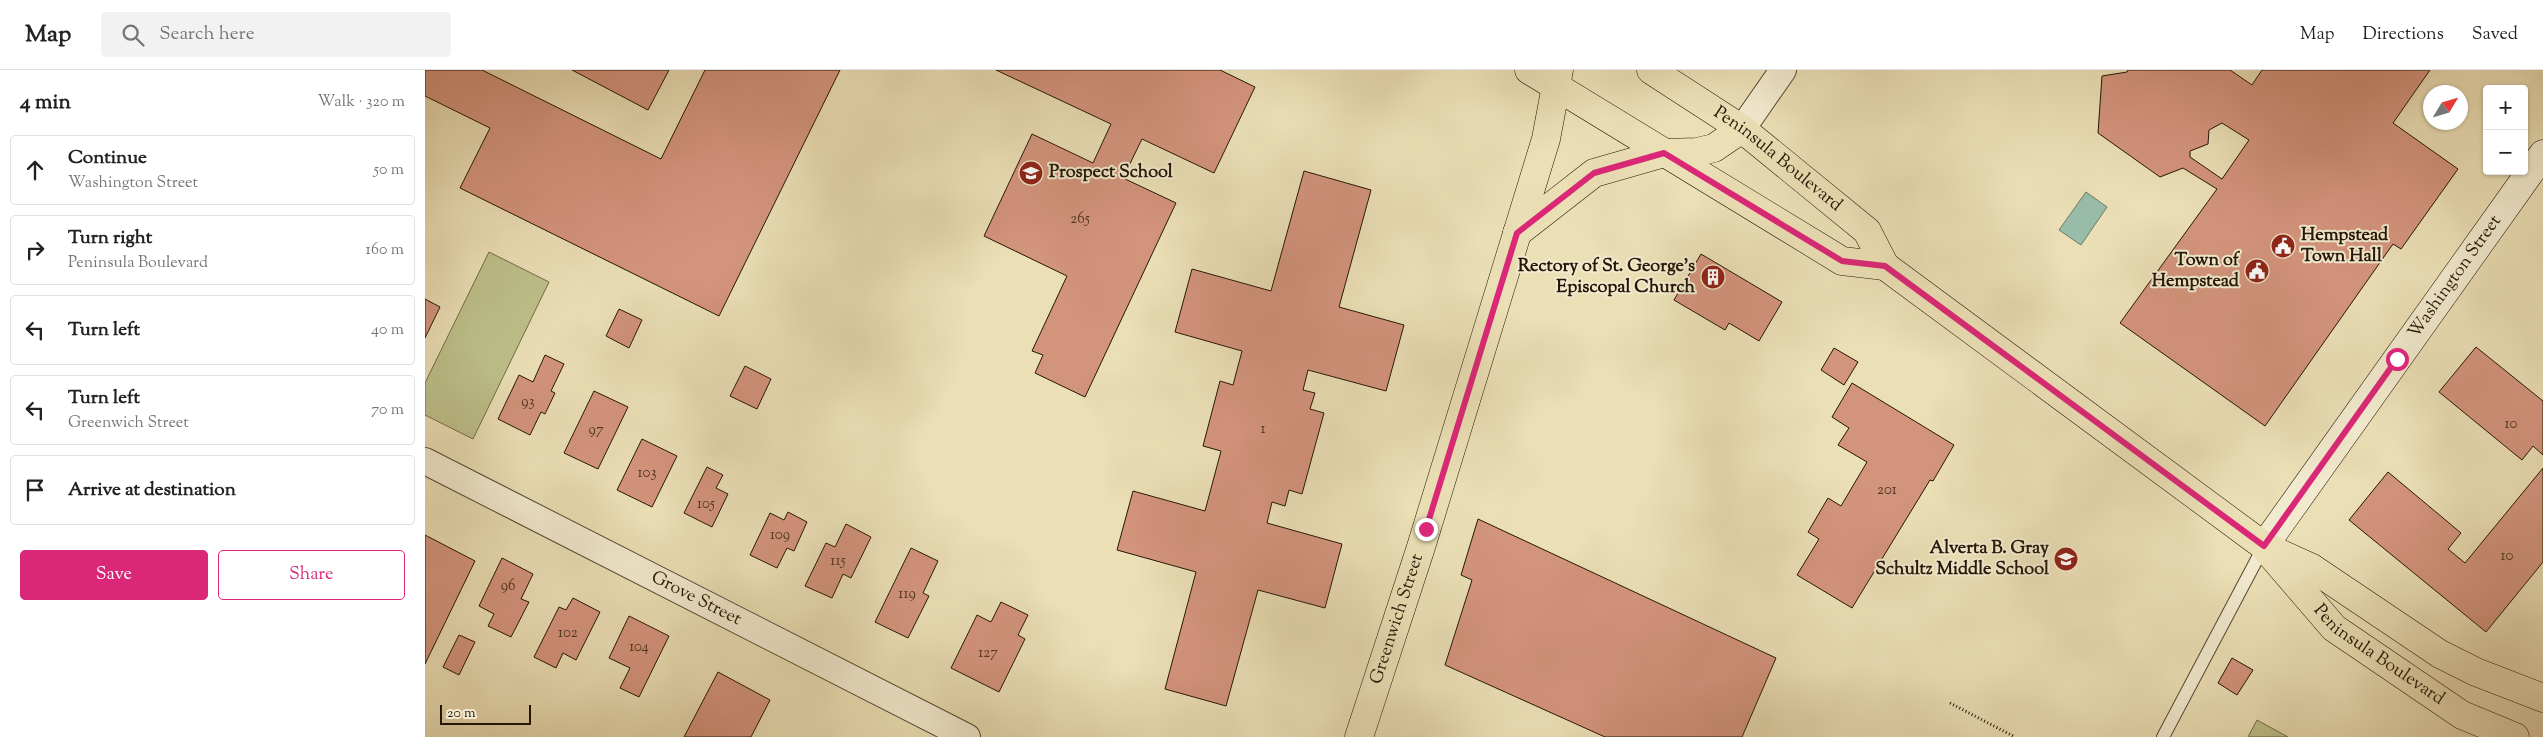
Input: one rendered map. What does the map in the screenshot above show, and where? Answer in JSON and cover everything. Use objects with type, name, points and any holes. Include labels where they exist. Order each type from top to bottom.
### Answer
[{"type":"main road","name":"Peninsula Boulevard","points":[[1529,70],[1558,78],[1664,153],[1842,261],[1885,266]]},
{"type":"main road","name":"Peninsula Boulevard","points":[[1651,70],[1742,129],[1867,232],[1885,266],[2264,546],[2312,568],[2440,654],[2476,672],[2543,698]]},
{"type":"main road","name":"Greenwich Street","points":[[1359,737],[1421,547],[1546,138],[1558,78]]},
{"type":"main road","points":[[1517,233],[1594,173],[1664,153],[1697,152],[1714,148],[1742,129]]},
{"type":"main road","name":"Washington Street","points":[[2264,546],[2543,154]]},
{"type":"main road","name":"Peninsula Boulevard","points":[[2264,546],[2299,590],[2334,628],[2462,715],[2515,737]]},
{"type":"main road","points":[[2462,715],[2478,737]]},
{"type":"street","points":[[1742,129],[1783,70]]},
{"type":"street","name":"Grove Street","points":[[425,461],[967,737]]},
{"type":"lane","points":[[2163,737],[2264,546]]},
{"type":"path","points":[[1950,703],[2015,737]]},
{"type":"green space","points":[[489,252],[549,282],[473,439],[425,415],[425,383]]},
{"type":"green space","points":[[2257,720],[2288,737],[2248,737]]},
{"type":"shaded area","points":[[2086,192],[2107,207],[2081,245],[2059,230]]},
{"type":"building","points":[[425,70],[482,70],[661,159],[705,70],[840,70],[719,316],[460,188],[490,128],[425,96]]},
{"type":"building","points":[[572,70],[669,70],[648,110]]},
{"type":"building","points":[[996,70],[1220,70],[1255,87],[1214,173],[1142,139],[1123,178],[1176,203],[1085,397],[1035,373],[1043,355],[1032,351],[1067,276],[984,236],[1032,134],[1093,163],[1111,124]]},
{"type":"building","name":"Hempstead Town Hall","points":[[2128,70],[2230,70],[2252,85],[2262,70],[2430,70],[2393,123],[2458,169],[2401,249],[2393,244],[2265,426],[2120,323],[2217,189],[2183,168],[2160,177],[2098,133],[2102,76],[2127,72]],"holes":[[[2222,123],[2249,140],[2222,179],[2190,157],[2190,151],[2208,144],[2209,130]]]},
{"type":"building","points":[[1304,171],[1371,190],[1339,307],[1404,325],[1386,391],[1308,370],[1303,390],[1315,393],[1310,409],[1324,413],[1302,494],[1289,490],[1285,506],[1272,502],[1267,523],[1342,544],[1325,608],[1258,590],[1226,706],[1165,689],[1196,572],[1117,550],[1133,491],[1205,511],[1221,451],[1203,446],[1220,381],[1233,385],[1242,351],[1175,332],[1192,269],[1271,291]]},
{"type":"building","name":"Rectory of St. George's Episcopal Church","points":[[1701,254],[1782,302],[1759,341],[1729,323],[1725,330],[1674,300]]},
{"type":"building","points":[[425,299],[440,307],[425,338]]},
{"type":"building","points":[[619,309],[642,320],[629,348],[606,336]]},
{"type":"building","points":[[2476,347],[2543,401],[2543,455],[2533,446],[2522,460],[2439,392]]},
{"type":"building","points":[[1834,348],[1858,362],[1844,385],[1821,370]]},
{"type":"building","points":[[545,355],[564,364],[551,391],[555,393],[545,414],[541,412],[530,435],[498,419],[519,375],[533,382]]},
{"type":"building","points":[[745,366],[771,379],[757,409],[730,396]]},
{"type":"building","points":[[1852,383],[1954,445],[1933,481],[1930,480],[1852,608],[1797,575],[1819,539],[1808,532],[1828,498],[1841,506],[1867,462],[1838,445],[1849,428],[1832,417]]},
{"type":"building","points":[[594,391],[628,407],[598,469],[564,453]]},
{"type":"building","points":[[642,439],[677,456],[652,507],[617,490]]},
{"type":"building","points":[[707,467],[723,475],[716,488],[728,494],[712,527],[684,513]]},
{"type":"building","points":[[2543,468],[2543,562],[2486,632],[2349,520],[2388,472],[2461,533],[2448,549],[2465,563]]},
{"type":"building","points":[[788,512],[807,522],[794,551],[787,548],[777,568],[750,555],[770,513],[784,520]]},
{"type":"building","points":[[1478,519],[1776,658],[1742,737],[1605,737],[1445,665],[1472,580],[1461,575]]},
{"type":"building","points":[[846,524],[871,537],[851,578],[843,574],[832,598],[805,586],[826,543],[835,547]]},
{"type":"building","points":[[425,535],[475,561],[425,664]]},
{"type":"building","points":[[911,548],[938,561],[923,593],[929,596],[908,638],[875,622]]},
{"type":"building","points":[[502,558],[533,574],[521,599],[529,602],[511,637],[488,626],[494,614],[479,606]]},
{"type":"building","points":[[573,598],[600,612],[576,660],[563,653],[556,668],[534,657],[559,607],[566,610]]},
{"type":"building","points":[[1001,602],[1028,615],[1018,635],[1025,639],[999,692],[951,668],[977,615],[991,622]]},
{"type":"building","points":[[629,616],[669,636],[639,697],[620,688],[630,668],[609,658]]},
{"type":"building","points":[[459,635],[475,642],[459,675],[443,667]]},
{"type":"building","points":[[2232,658],[2253,670],[2237,695],[2218,683]]},
{"type":"building","points":[[718,672],[770,700],[751,737],[684,737]]},
{"type":"place","name":"Prospect School","points":[[1031,173]]},
{"type":"place","name":"Hempstead Town Hall","points":[[2283,246]]},
{"type":"place","name":"Town of Hempstead","points":[[2257,271]]},
{"type":"place","name":"Rectory of St. George's Episcopal Church","points":[[1713,277]]},
{"type":"place","name":"Alverta B. Gray Schultz Middle School","points":[[2066,559]]},
{"type":"route","points":[[1426,529],[1517,233],[1594,173],[1664,153],[1842,261],[1885,266],[2264,546],[2397,359]]}]
